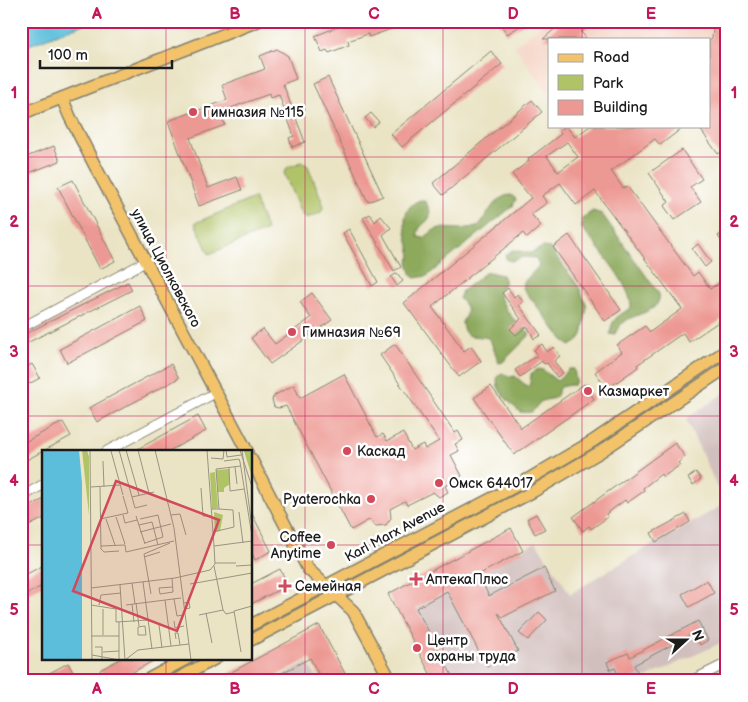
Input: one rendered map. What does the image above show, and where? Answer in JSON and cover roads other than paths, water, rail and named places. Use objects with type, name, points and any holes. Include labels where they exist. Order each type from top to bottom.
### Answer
[{"type":"main road","points":[[21,114],[258,21]]},
{"type":"main road","name":"улица Циолковского","points":[[62,98],[145,262],[246,450]]},
{"type":"main road","name":"Karl Marx Avenue","points":[[252,624],[524,481],[620,424],[727,350]]},
{"type":"main road","name":"Karl Marx Avenue","points":[[252,639],[520,499],[627,435],[727,367]]},
{"type":"main road","points":[[620,424],[627,435]]},
{"type":"main road","points":[[593,441],[600,452]]},
{"type":"main road","points":[[252,461],[308,569],[353,611],[391,681]]},
{"type":"main road","points":[[145,681],[184,660]]},
{"type":"main road","points":[[174,681],[212,660]]},
{"type":"street","points":[[21,328],[145,262]]},
{"type":"street","points":[[108,450],[215,393]]},
{"type":"street","points":[[21,496],[42,485]]},
{"type":"street","points":[[691,681],[727,663]]},
{"type":"water","points":[[21,21],[92,21],[21,48]]},
{"type":"place","name":"Гимназия №115","points":[[193,112]]},
{"type":"place","name":"Гимназия №69","points":[[292,332]]},
{"type":"place","name":"Казмаркет","points":[[588,391]]},
{"type":"place","name":"Каскад","points":[[347,451]]},
{"type":"place","name":"Омск 644017","points":[[439,483]]},
{"type":"place","name":"Pyaterochka","points":[[371,499]]},
{"type":"place","name":"Coffee Anytime","points":[[331,545]]},
{"type":"place","name":"АптекаПлюс","points":[[416,579]]},
{"type":"place","name":"Семейная","points":[[285,586]]},
{"type":"place","name":"Центр охраны труда","points":[[417,648]]}]
